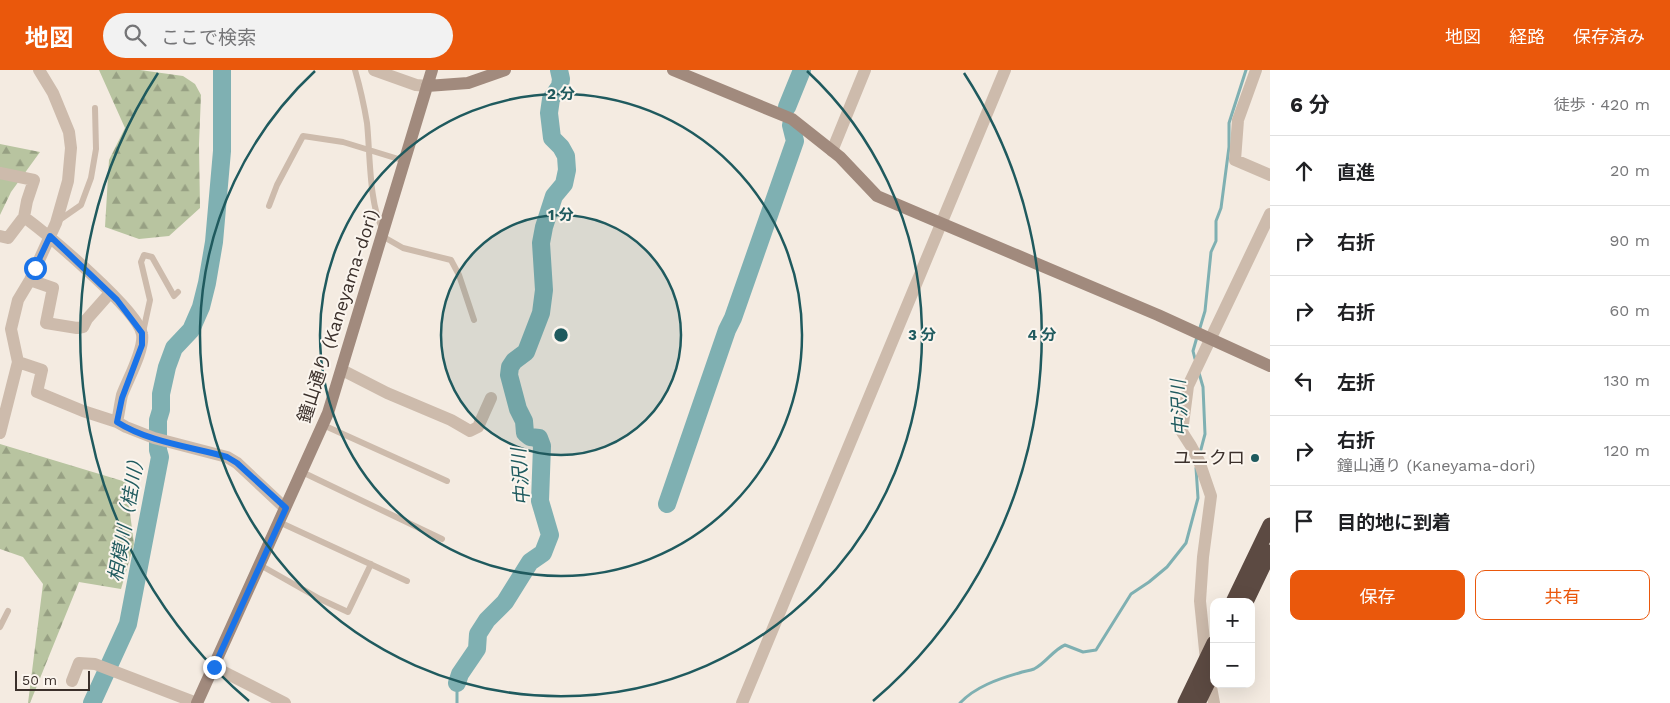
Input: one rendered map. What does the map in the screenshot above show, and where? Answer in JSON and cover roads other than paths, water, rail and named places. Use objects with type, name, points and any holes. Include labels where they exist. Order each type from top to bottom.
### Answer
[{"type":"highway","points":[[1236,598],[1270,525]]},
{"type":"highway","points":[[1248,598],[1270,552]]},
{"type":"highway","points":[[1185,703],[1210,670]]},
{"type":"highway","points":[[1198,703],[1210,670]]},
{"type":"street","points":[[0,433],[18,362],[11,329],[18,300],[30,280],[56,223],[68,181],[69,132],[53,93],[40,70]]},
{"type":"street","points":[[374,70],[416,85],[427,86],[468,83],[505,70]]},
{"type":"street","name":"鐘山通り (Kaneyama-dori)","points":[[197,703],[328,413],[432,70]]},
{"type":"street","points":[[673,70],[792,119],[832,151],[877,196],[1149,311],[1270,366]]},
{"type":"street","points":[[832,151],[865,70]]},
{"type":"street","points":[[742,703],[1005,70]]},
{"type":"street","points":[[1256,70],[1238,120],[1235,160],[1270,175]]},
{"type":"street","points":[[0,173],[34,180],[24,218],[8,238],[0,236]]},
{"type":"street","points":[[1210,670],[1200,601],[1210,496],[1199,461],[1182,432],[1188,386],[1209,338],[1270,214]]},
{"type":"street","points":[[24,218],[50,236],[110,292],[126,309],[142,333],[142,345],[122,398],[117,422]]},
{"type":"street","points":[[30,280],[53,288],[46,323],[77,328],[83,327],[87,319],[110,292]]},
{"type":"street","points":[[18,362],[42,370],[37,392],[154,438],[227,457],[237,463],[286,508]]},
{"type":"street","points":[[342,370],[387,394],[451,420],[470,431],[478,427],[491,398]]},
{"type":"street","points":[[72,680],[79,663],[95,664],[197,703]]},
{"type":"street","points":[[214,667],[285,703]]},
{"type":"street","points":[[1212,688],[1214,703]]},
{"type":"lane","points":[[355,70],[367,123],[375,210],[383,233],[403,248],[451,260],[459,275],[474,320]]},
{"type":"lane","points":[[56,223],[80,205],[91,178],[96,148],[94,108]]},
{"type":"lane","points":[[269,206],[277,186],[303,136],[343,142],[405,161]]},
{"type":"lane","points":[[142,333],[150,300],[141,262],[144,255],[152,257],[174,296],[178,292]]},
{"type":"lane","points":[[323,426],[447,481]]},
{"type":"lane","points":[[302,472],[442,539]]},
{"type":"lane","points":[[279,522],[407,581]]},
{"type":"lane","points":[[260,565],[320,599],[348,612],[371,564]]},
{"type":"lane","points":[[0,627],[8,611]]},
{"type":"waterway","name":"相模川（桂川）","points":[[92,703],[128,624],[160,457],[158,450],[158,420],[167,367],[174,348],[191,330],[201,307],[207,283],[214,242],[222,151],[222,70]]},
{"type":"waterway","name":"中沢川","points":[[457,683],[460,674],[477,649],[478,634],[487,620],[505,602],[530,562],[543,553],[550,535],[540,501],[542,446],[539,438],[530,437],[525,433],[524,421],[518,409],[509,375],[510,367],[514,361],[526,352],[541,313],[544,290],[541,243],[554,196],[564,184],[567,170],[566,156],[561,147],[552,138],[549,113],[551,99],[560,86],[559,70]]},
{"type":"waterway","name":"中沢川","points":[[787,107],[802,70]]},
{"type":"waterway","name":"中沢川","points":[[1199,331],[1205,311],[1211,252],[1216,241],[1216,221],[1221,208],[1229,147],[1229,123],[1246,70]]},
{"type":"waterway","name":"中沢川","points":[[667,504],[795,141],[791,125]]},
{"type":"waterway","name":"中沢川","points":[[1195,359],[1193,351],[1197,337]]},
{"type":"waterway","name":"中沢川","points":[[1199,373],[1203,387],[1205,434],[1200,453]]},
{"type":"waterway","name":"中沢川","points":[[960,703],[973,692],[987,684],[1034,669],[1065,645],[1083,652],[1096,650],[1131,594],[1167,567],[1186,543],[1198,498],[1196,468]]},
{"type":"waterway","name":"中沢川","points":[[457,683],[457,703]]},
{"type":"place","name":"ユニクロ","points":[[1255,458]]}]
